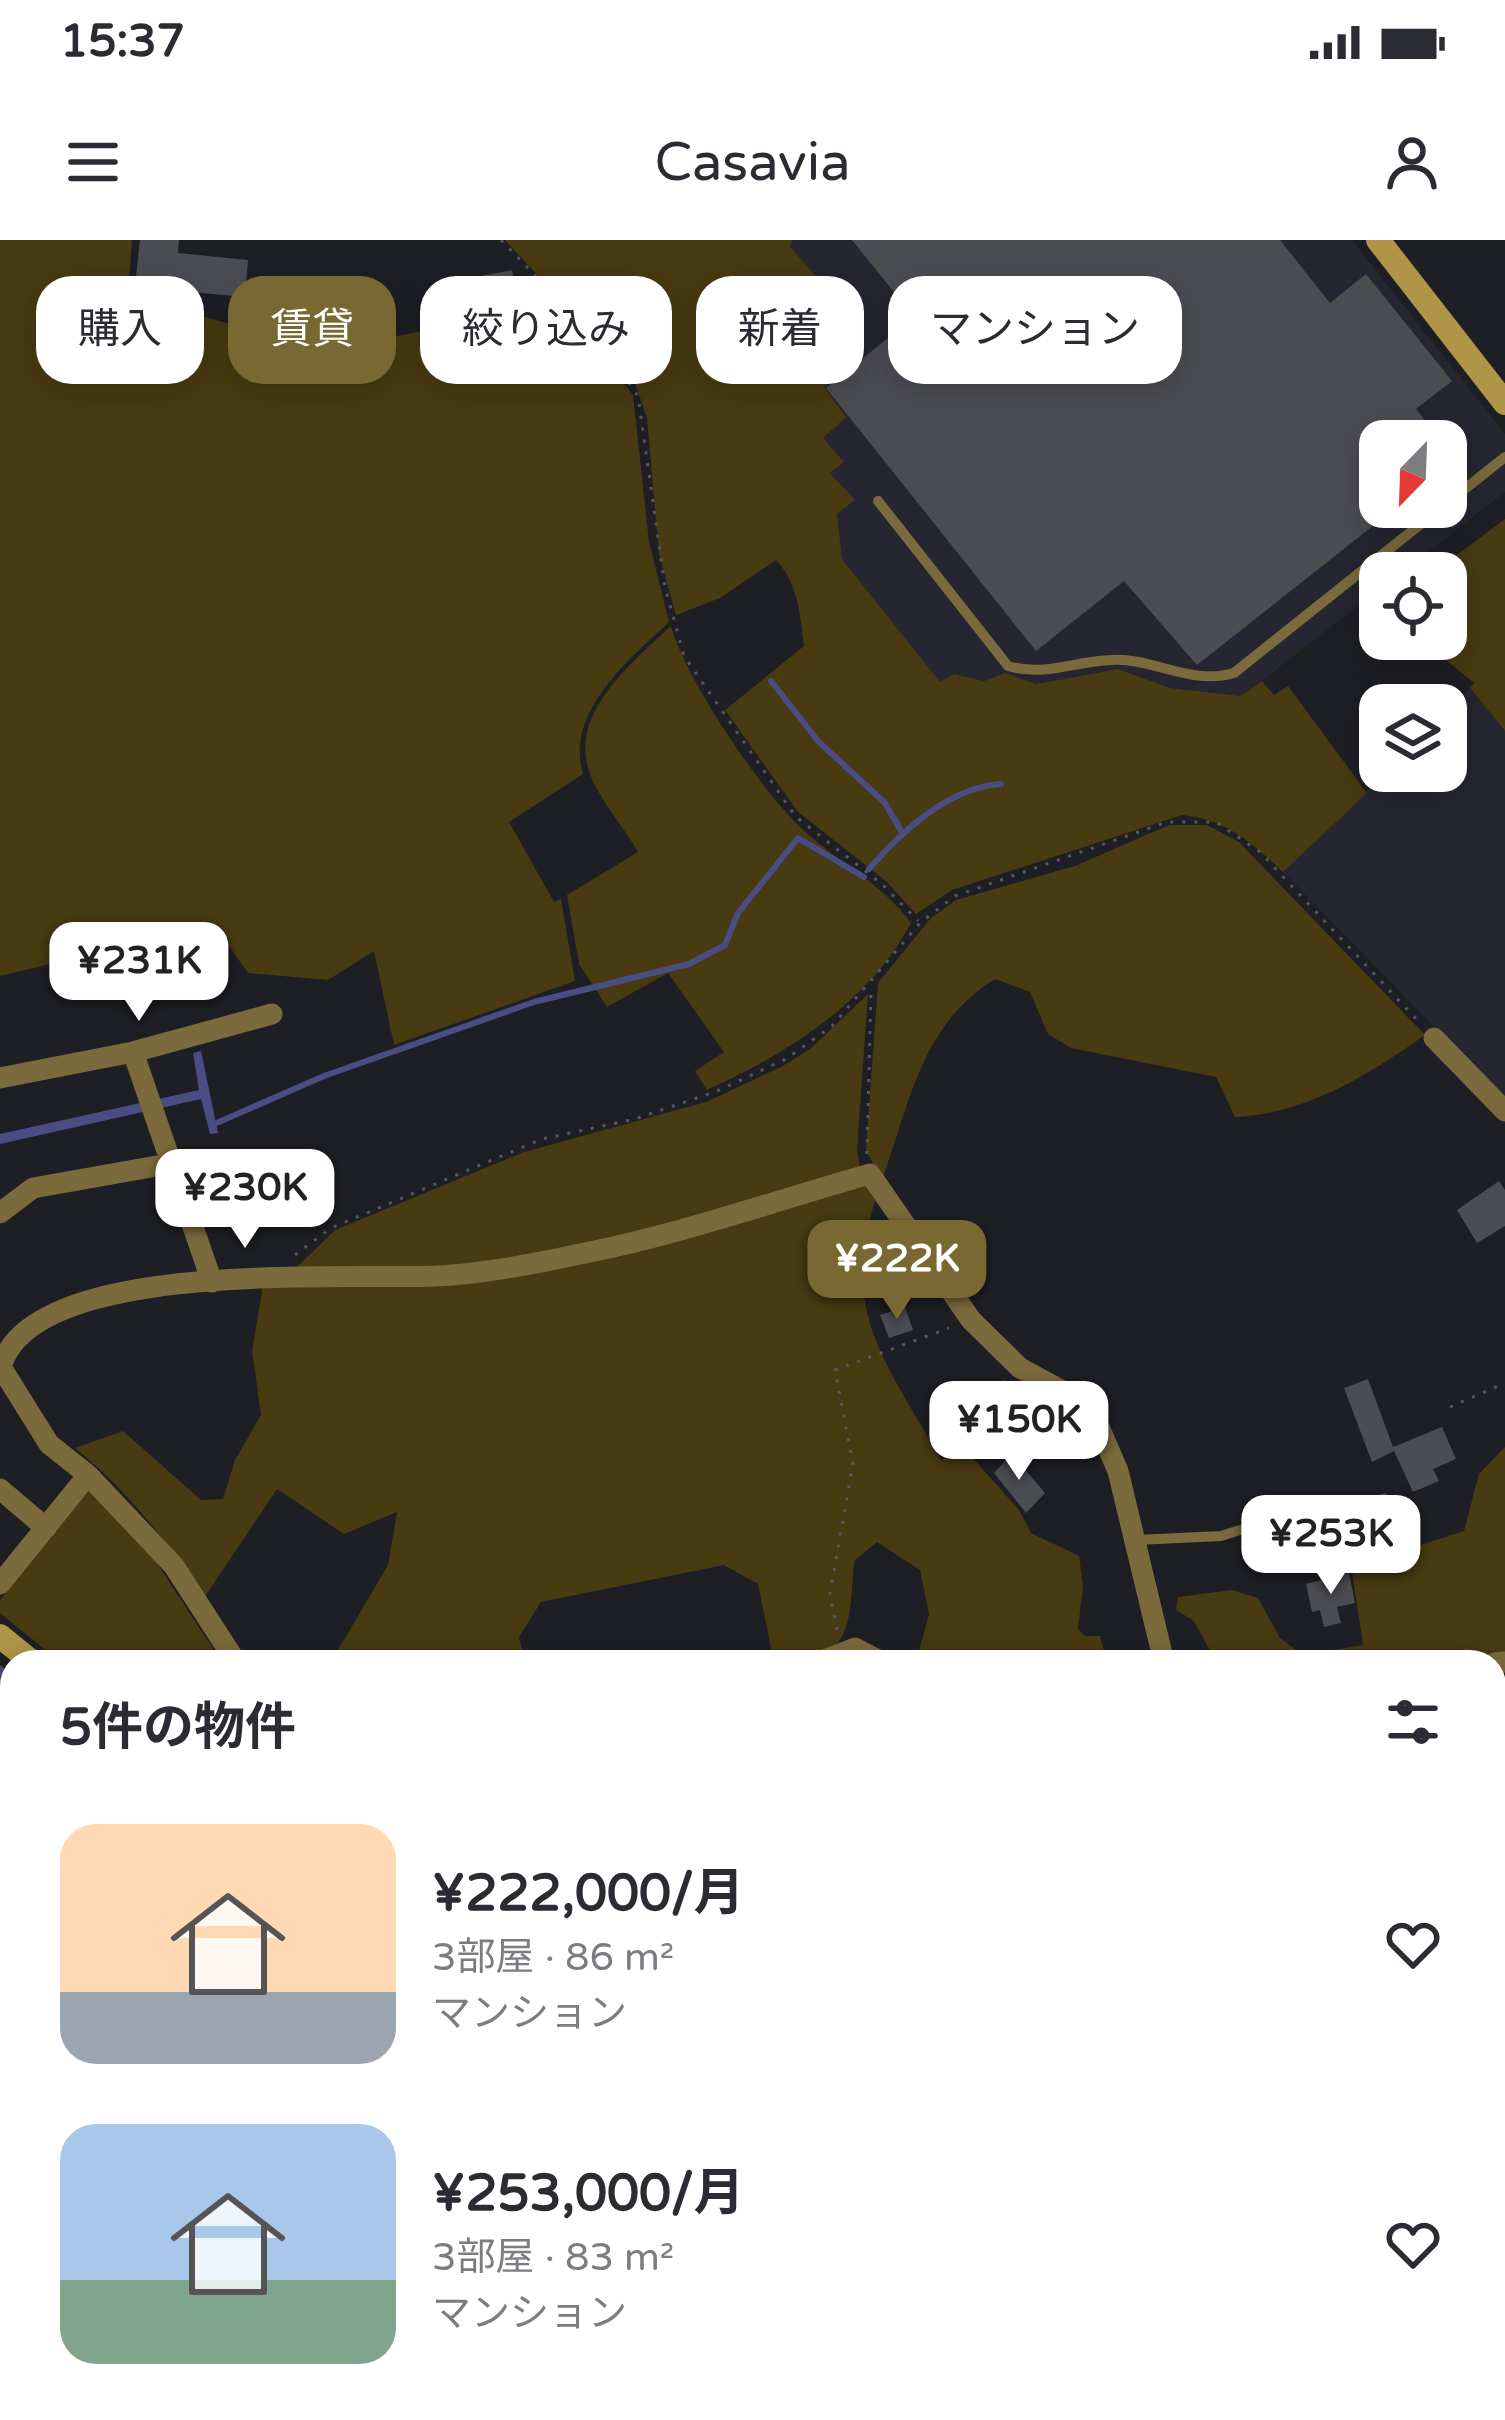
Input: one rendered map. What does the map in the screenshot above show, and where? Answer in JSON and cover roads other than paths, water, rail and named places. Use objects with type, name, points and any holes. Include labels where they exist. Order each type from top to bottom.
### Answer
[{"type":"street","points":[[1378,240],[1505,404]]},
{"type":"street","points":[[0,1078],[133,1052],[272,1014]]},
{"type":"street","points":[[1434,1038],[1505,1111]]},
{"type":"street","points":[[133,1052],[212,1282]]},
{"type":"street","points":[[0,1213],[33,1188],[168,1164]]},
{"type":"street","points":[[228,1650],[174,1566],[88,1475],[49,1444],[1,1367],[2,1354],[18,1334],[49,1312],[125,1291],[282,1277],[441,1276],[579,1255],[684,1230],[870,1174],[970,1320],[1020,1368],[1090,1406],[1118,1471],[1161,1650]]},
{"type":"street","points":[[0,1584],[88,1475]]},
{"type":"street","points":[[0,1490],[46,1528]]},
{"type":"lane","points":[[1467,487],[1505,457]]},
{"type":"lane","points":[[878,502],[1008,666],[1035,674],[1115,659],[1165,672],[1219,677],[1234,673],[1415,528]]},
{"type":"lane","points":[[1133,1540],[1221,1536],[1314,1507]]},
{"type":"water","points":[[201,1051],[218,1133],[210,1134],[201,1099],[0,1144],[0,1134],[199,1090],[193,1053]]},
{"type":"waterway","points":[[771,681],[818,741],[885,803],[903,834]]},
{"type":"waterway","points":[[869,869],[928,813],[963,793],[1001,784]]},
{"type":"waterway","points":[[212,1125],[324,1076],[534,1002],[689,964],[725,945],[738,913],[798,838],[864,877]]}]
